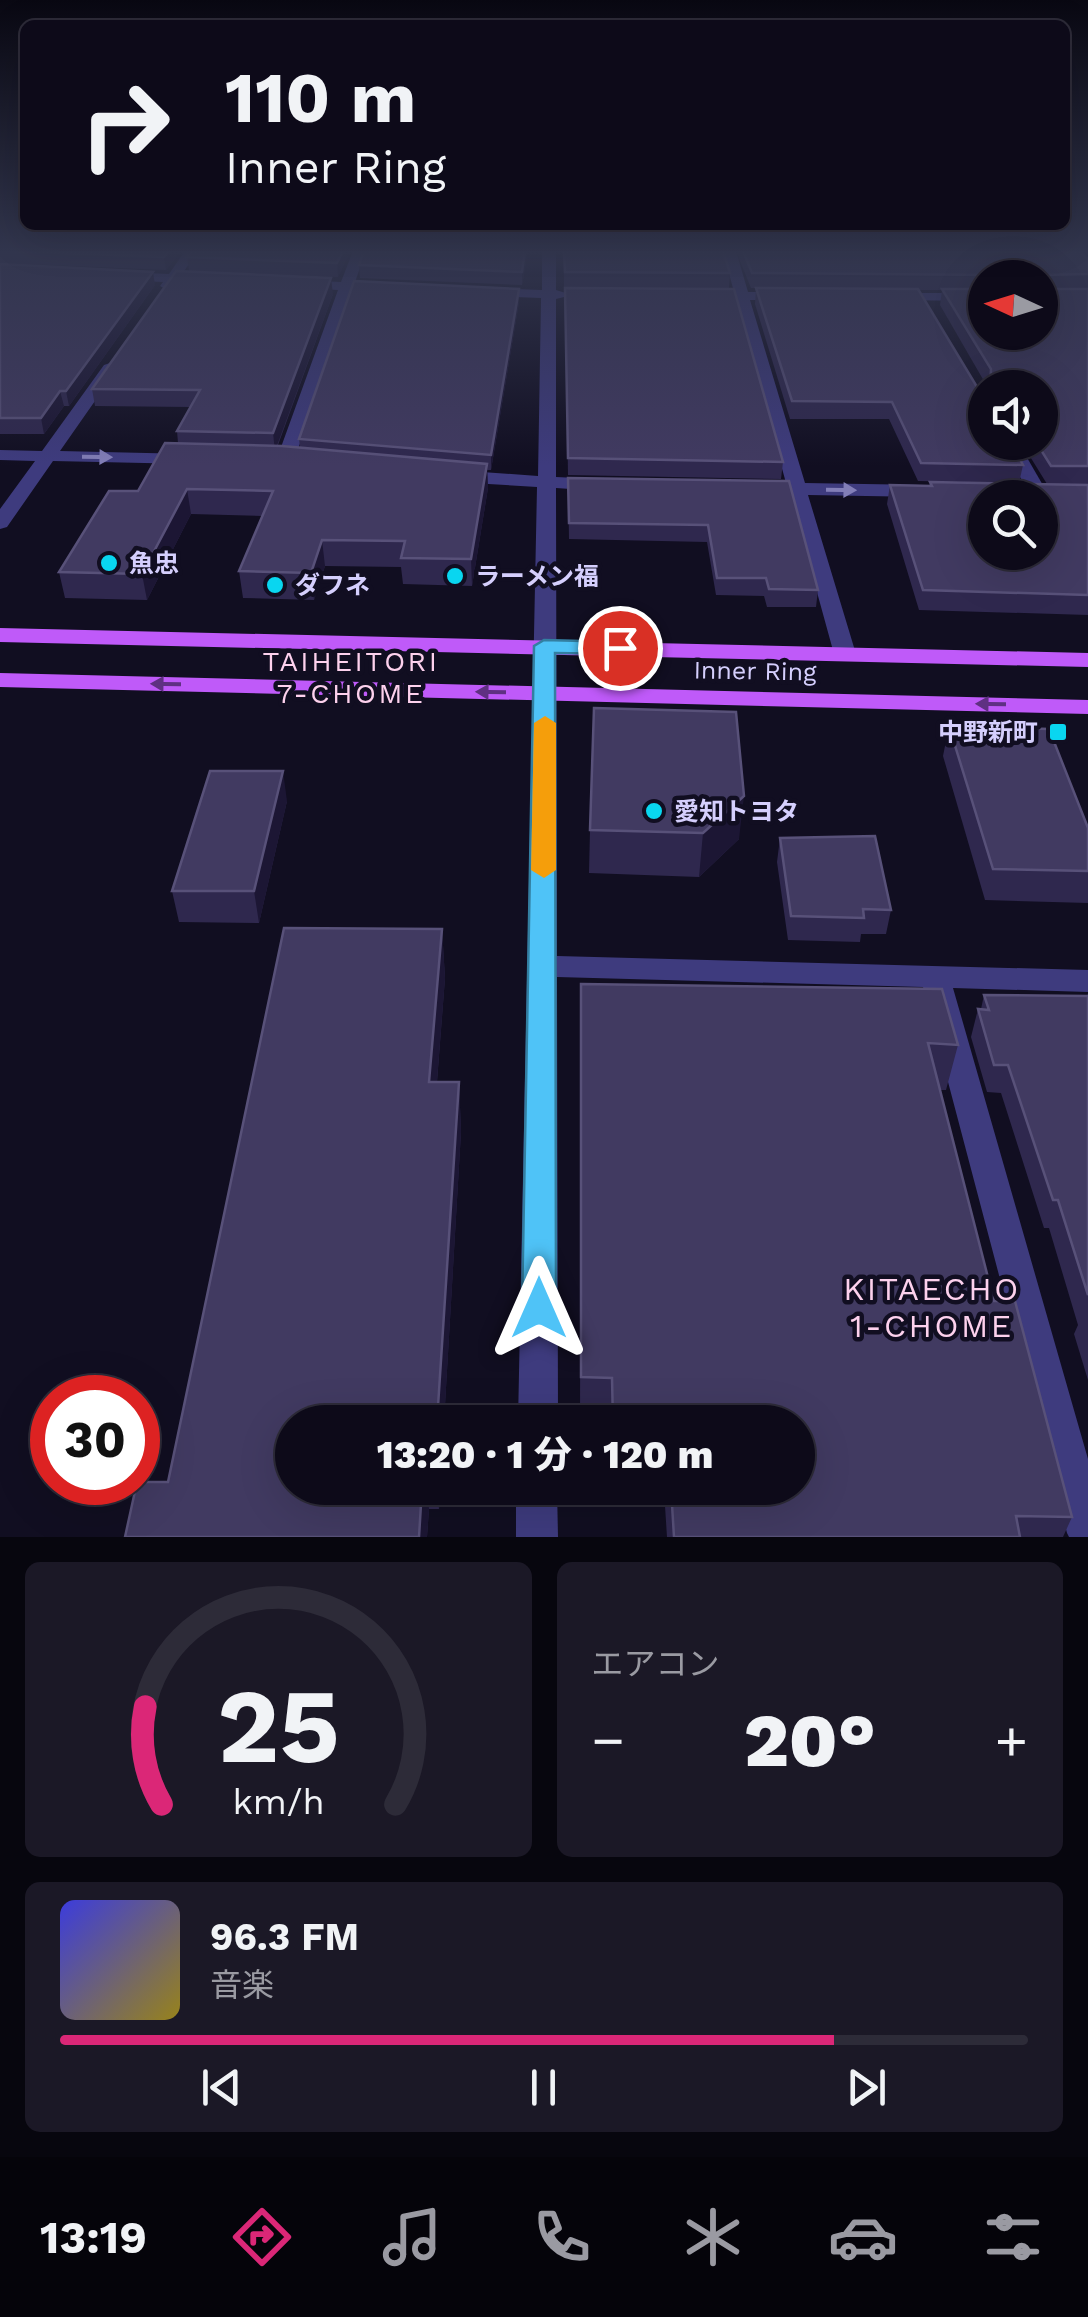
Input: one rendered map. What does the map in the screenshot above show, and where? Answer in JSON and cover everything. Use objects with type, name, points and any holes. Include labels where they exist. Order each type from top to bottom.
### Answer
[{"type":"main road","name":"Inner Ring","points":[[0,635],[1088,660]]},
{"type":"main road","name":"Inner Ring","points":[[0,680],[1088,707]]},
{"type":"street","points":[[285,461],[334,323]]},
{"type":"street","points":[[538,1405],[548,323]]},
{"type":"street","points":[[750,323],[845,654]]},
{"type":"street","points":[[0,523],[116,359]]},
{"type":"street","points":[[0,455],[206,459]]},
{"type":"street","points":[[434,474],[546,484],[624,485]]},
{"type":"street","points":[[740,488],[946,492]]},
{"type":"street","points":[[542,966],[1088,981]]},
{"type":"street","points":[[935,977],[1088,1533]]},
{"type":"street","points":[[537,1537],[538,1505]]},
{"type":"building","points":[[0,323],[116,323],[41,418],[0,418]]},
{"type":"building","points":[[139,323],[314,323],[273,433],[177,431],[200,390],[92,389]]},
{"type":"building","points":[[339,323],[513,323],[491,455],[299,439]]},
{"type":"building","points":[[566,323],[744,323],[783,462],[568,458]]},
{"type":"building","points":[[767,323],[938,323],[968,372],[968,460],[1020,460],[1023,465],[921,463],[892,402],[792,401]]},
{"type":"building","points":[[1058,323],[1088,323],[1088,466],[1051,466],[1047,460],[1058,460],[1058,370],[991,369],[979,350],[1058,350]]},
{"type":"building","points":[[165,443],[282,446],[487,464],[471,559],[401,558],[405,541],[322,540],[311,573],[239,571],[273,491],[187,489],[142,574],[59,572],[109,491],[138,491]]},
{"type":"building","points":[[568,478],[789,481],[818,590],[769,589],[766,578],[717,578],[708,525],[569,523]]},
{"type":"building","points":[[968,483],[968,570],[1058,570],[1058,484],[1088,485],[1088,595],[923,590],[890,485]]},
{"type":"building","points":[[594,708],[736,712],[744,796],[703,833],[590,830]]},
{"type":"building","points":[[949,726],[1049,729],[1088,828],[1088,871],[993,869]]},
{"type":"building","points":[[210,771],[283,771],[254,891],[172,891]]},
{"type":"building","points":[[875,836],[891,910],[863,909],[864,918],[791,916],[780,838]]},
{"type":"building","points":[[284,928],[442,929],[429,1082],[459,1082],[438,1405],[275,1405],[275,1505],[421,1505],[419,1537],[125,1537],[132,1505],[160,1505],[160,1482],[168,1482]]},
{"type":"building","points":[[581,984],[942,989],[958,1045],[928,1043],[994,1301],[1015,1301],[1072,1517],[1016,1516],[1020,1537],[674,1537],[672,1505],[815,1505],[815,1405],[613,1405],[612,1378],[581,1377]]},
{"type":"building","points":[[984,995],[1088,996],[1088,1295],[1008,1065],[994,1065],[978,1009],[989,1010]]},
{"type":"slow traffic","points":[[544,870],[545,723]]},
{"type":"place","name":"魚忠","points":[[109,563]]},
{"type":"place","name":"ラーメン福","points":[[455,576]]},
{"type":"place","name":"ダフネ","points":[[275,585]]},
{"type":"place","name":"中野新町","points":[[1058,732]]},
{"type":"place","name":"愛知トヨタ","points":[[654,811]]},
{"type":"district","name":"TAIHEITORI 7-CHOME","points":[[351,677]]},
{"type":"district","name":"KITAECHO 1-CHOME","points":[[932,1308]]},
{"type":"route","points":[[539,1308],[544,646],[620,648]]}]
